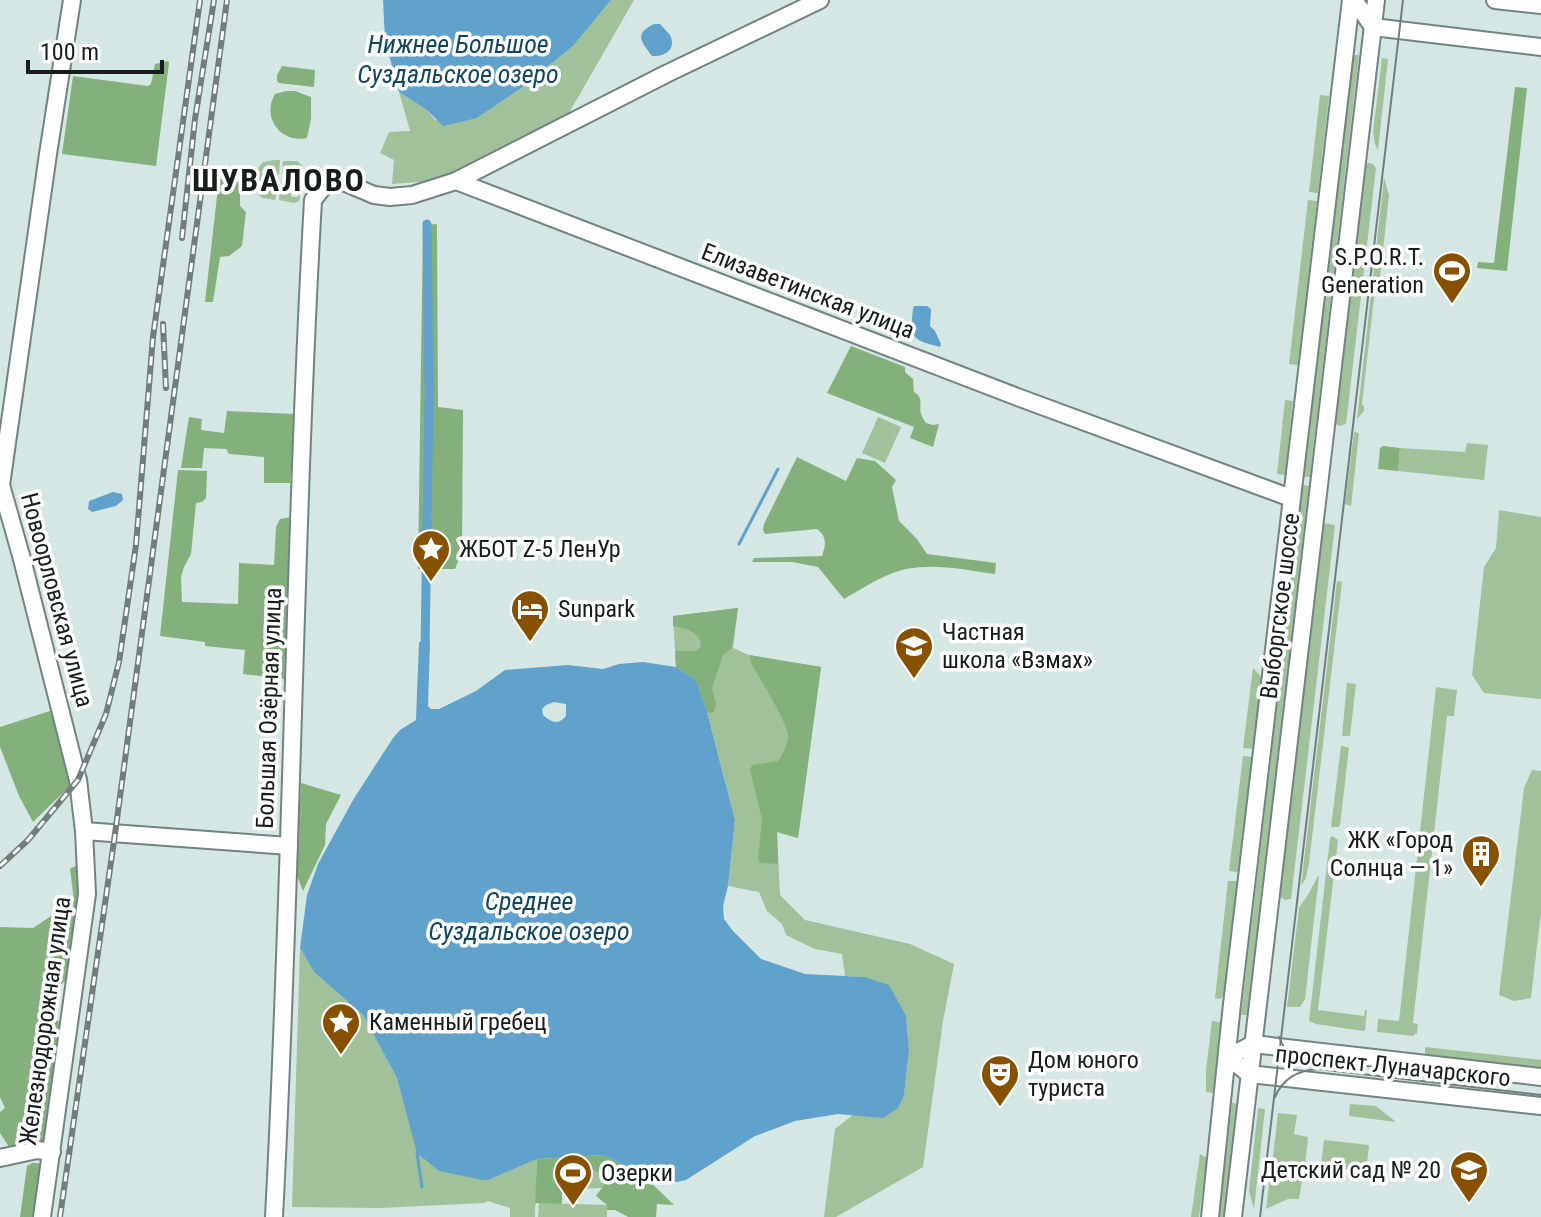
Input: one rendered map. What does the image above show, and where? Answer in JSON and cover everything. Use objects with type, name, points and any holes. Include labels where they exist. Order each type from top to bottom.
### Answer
[{"type":"street","name":"Новоорловская улица","points":[[72,0],[1,485],[78,780],[84,831]]},
{"type":"street","points":[[456,181],[820,0]]},
{"type":"street","points":[[1352,0],[1373,27],[1541,47]]},
{"type":"street","name":"Выборгское шоссе","points":[[1210,1217],[1291,498],[1352,0]]},
{"type":"street","name":"Выборгское шоссе","points":[[1233,1217],[1376,0]]},
{"type":"street","points":[[1495,0],[1541,5]]},
{"type":"street","points":[[494,162],[486,176],[486,184],[497,197]]},
{"type":"street","name":"Большая Озёрная улица","points":[[274,1217],[313,200],[330,181],[341,181],[374,195],[390,197],[412,195],[456,181]]},
{"type":"street","name":"Елизаветинская улица","points":[[456,181],[1034,404],[1291,498]]},
{"type":"street","points":[[84,831],[289,846]]},
{"type":"street","name":"Железнодорожная улица","points":[[42,1217],[48,1147],[87,894],[84,831]]},
{"type":"street","name":"проспект Луначарского","points":[[1541,1077],[1253,1044],[1228,1057],[1249,1074],[1541,1106]]},
{"type":"street","points":[[0,1158],[48,1147]]},
{"type":"green space","points":[[611,0],[634,0],[569,113],[453,174],[420,182],[392,184],[394,160],[380,153],[389,132],[410,131],[399,92],[427,110],[435,120],[477,118],[520,89],[573,46]]},
{"type":"green space","points":[[1353,55],[1359,55],[1310,477],[1304,477]]},
{"type":"green space","points":[[1382,58],[1388,59],[1378,150],[1373,132]]},
{"type":"green space","points":[[168,61],[156,166],[62,154],[73,76],[148,86],[155,64]]},
{"type":"green space","points":[[282,66],[315,70],[314,87],[279,83],[277,75]]},
{"type":"green space","points":[[1515,87],[1527,88],[1507,271],[1477,268],[1478,262],[1494,263]]},
{"type":"green space","points":[[286,91],[311,97],[307,138],[289,137],[272,120],[270,111],[275,94]]},
{"type":"green space","points":[[1320,95],[1329,96],[1318,193],[1309,192]]},
{"type":"green space","points":[[280,160],[279,174],[272,173],[269,165],[264,167],[261,173],[274,178],[257,186],[263,193],[275,184],[278,186],[275,200],[262,198],[255,191],[254,173],[263,162]]},
{"type":"green space","points":[[283,161],[297,161],[303,166],[299,201],[294,203],[279,200],[280,185],[292,197],[297,197],[300,192],[284,183],[292,173],[299,173],[300,168],[293,165],[284,176]]},
{"type":"green space","points":[[1368,163],[1376,168],[1346,424],[1340,426],[1334,423],[1365,165]]},
{"type":"green space","points":[[1384,178],[1389,195],[1379,286],[1375,289],[1362,404],[1364,411],[1357,419]]},
{"type":"green space","points":[[219,179],[240,182],[240,206],[246,212],[242,246],[229,256],[220,257],[213,302],[205,302]]},
{"type":"green space","points":[[1308,200],[1317,201],[1298,365],[1289,364]]},
{"type":"green space","points":[[437,224],[438,407],[463,410],[462,552],[455,569],[418,569],[423,225]]},
{"type":"green space","points":[[851,346],[905,367],[905,372],[913,379],[923,418],[926,423],[939,424],[933,447],[910,438],[914,427],[827,393]]},
{"type":"green space","points":[[1285,400],[1293,401],[1285,475],[1277,474]]},
{"type":"green space","points":[[227,411],[295,414],[290,483],[264,483],[264,457],[229,454],[226,449],[204,448],[202,468],[181,468],[189,417],[202,419],[201,430],[224,433]]},
{"type":"green space","points":[[878,417],[901,427],[885,463],[862,453]]},
{"type":"green space","points":[[1354,432],[1359,433],[1351,506],[1345,504]]},
{"type":"green space","points":[[1467,443],[1488,445],[1484,480],[1398,471],[1400,448],[1465,452]]},
{"type":"green space","points":[[1380,448],[1400,448],[1398,471],[1378,469]]},
{"type":"green space","points":[[797,457],[846,481],[857,458],[875,461],[896,480],[892,487],[899,521],[927,554],[996,563],[995,574],[917,567],[882,578],[844,599],[818,567],[792,562],[752,562],[754,558],[822,556],[825,541],[817,529],[765,534],[763,530]]},
{"type":"green space","points":[[178,470],[207,471],[206,498],[196,503],[191,554],[181,577],[182,602],[238,604],[239,563],[274,565],[276,527],[280,519],[291,517],[284,679],[243,674],[245,650],[205,646],[205,642],[160,636]]},
{"type":"green space","points":[[1303,485],[1309,486],[1247,1015],[1241,1015]]},
{"type":"green space","points":[[1499,510],[1541,517],[1541,699],[1484,693],[1472,675],[1484,567],[1496,548]]},
{"type":"green space","points":[[1323,523],[1335,525],[1291,899],[1285,900],[1280,897]]},
{"type":"green space","points":[[1337,581],[1342,582],[1309,863],[1301,886]]},
{"type":"green space","points":[[738,608],[733,648],[749,655],[821,667],[798,838],[777,832],[780,895],[805,920],[910,944],[954,964],[923,1167],[836,1217],[824,1217],[835,1129],[854,1114],[883,1118],[904,1095],[909,1051],[906,1016],[865,977],[845,976],[842,954],[815,949],[786,935],[782,924],[767,911],[759,892],[728,886],[735,820],[696,680],[676,667],[673,616]]},
{"type":"green space","points":[[738,608],[732,648],[723,655],[712,688],[716,704],[714,712],[710,713],[696,680],[676,667],[675,651],[696,651],[701,641],[689,630],[673,626],[673,616]]},
{"type":"green space","points":[[749,655],[821,667],[798,838],[777,832],[778,864],[760,863],[758,859],[762,819],[750,770],[752,765],[778,761],[788,738],[780,713]]},
{"type":"green space","points":[[1253,668],[1262,678],[1254,749],[1243,748]]},
{"type":"green space","points":[[1347,683],[1356,684],[1350,736],[1342,736]]},
{"type":"green space","points":[[1436,687],[1457,690],[1454,716],[1447,716],[1413,1023],[1418,1024],[1417,1034],[1377,1032],[1378,1019],[1399,1021]]},
{"type":"green space","points":[[53,710],[70,786],[33,822],[0,747],[0,727]]},
{"type":"green space","points":[[1341,746],[1349,748],[1340,825],[1331,827]]},
{"type":"green space","points":[[1243,756],[1253,757],[1238,872],[1229,871]]},
{"type":"green space","points":[[1532,770],[1541,771],[1541,912],[1531,998],[1514,1001],[1499,995],[1524,788]]},
{"type":"green space","points":[[301,783],[341,795],[326,824],[325,845],[303,891],[296,873]]},
{"type":"green space","points":[[1332,836],[1338,840],[1318,1010],[1364,1016],[1367,1010],[1363,1031],[1309,1021]]},
{"type":"green space","points":[[77,865],[81,902],[70,977],[42,1004],[47,1015],[67,1026],[46,1142],[11,1150],[0,1133],[0,1112],[5,1108],[0,1097],[0,927],[33,928],[74,901],[70,869]]},
{"type":"green space","points":[[1318,876],[1305,999],[1300,1007],[1287,1007],[1299,908]]},
{"type":"green space","points":[[1228,881],[1237,881],[1224,995],[1220,999],[1215,998]]},
{"type":"green space","points":[[300,948],[314,972],[363,1015],[397,1078],[418,1153],[439,1171],[487,1180],[537,1159],[535,1217],[510,1217],[510,1208],[488,1201],[381,1208],[292,1207]]},
{"type":"green space","points":[[1212,1021],[1221,1022],[1213,1093],[1206,1092]]},
{"type":"green space","points":[[1425,1047],[1541,1060],[1541,1070],[1425,1056]]},
{"type":"green space","points":[[1232,1103],[1238,1104],[1225,1217],[1219,1217]]},
{"type":"green space","points":[[1350,1104],[1376,1106],[1396,1122],[1349,1116]]},
{"type":"green space","points":[[1258,1108],[1265,1109],[1254,1209],[1249,1191]]},
{"type":"green space","points":[[1278,1113],[1297,1115],[1294,1134],[1308,1137],[1305,1166],[1272,1165]]},
{"type":"green space","points":[[1324,1140],[1369,1145],[1367,1164],[1357,1171],[1321,1167]]},
{"type":"green space","points":[[1200,1154],[1207,1158],[1199,1217],[1191,1217]]},
{"type":"green space","points":[[603,1155],[642,1174],[674,1205],[657,1204],[656,1217],[628,1217],[615,1210],[607,1210],[607,1205],[596,1196],[609,1178],[589,1168],[571,1167],[576,1189],[562,1193],[562,1204],[535,1203],[537,1159]]},
{"type":"green space","points":[[32,1163],[42,1166],[35,1217],[20,1217],[27,1166]]},
{"type":"green space","points":[[570,1167],[589,1168],[610,1178],[602,1188],[576,1189]]},
{"type":"green space","points":[[1271,1168],[1303,1174],[1299,1199],[1288,1199],[1266,1209]]},
{"type":"green space","name":"Озерки","points":[[539,1203],[607,1205],[607,1217],[538,1217]]},
{"type":"water","name":"Нижнее Большое Суздальское озеро","points":[[383,0],[611,0],[573,46],[520,89],[477,118],[443,126],[427,110],[399,92],[385,40]]},
{"type":"water","points":[[660,24],[672,40],[671,48],[657,56],[652,56],[641,38],[643,31]]},
{"type":"water","points":[[914,306],[931,309],[930,326],[940,347],[921,341],[914,335]]},
{"type":"water","points":[[113,492],[122,494],[123,500],[116,506],[92,512],[88,509],[89,501]]},
{"type":"water","name":"Среднее Суздальское озеро","points":[[419,642],[430,642],[428,706],[431,709],[439,709],[476,691],[505,670],[568,665],[603,669],[643,662],[676,667],[696,680],[735,820],[723,906],[724,919],[761,959],[805,974],[865,977],[889,985],[906,1016],[909,1051],[904,1095],[898,1108],[883,1118],[838,1114],[795,1121],[755,1136],[686,1180],[677,1182],[652,1179],[603,1155],[537,1159],[488,1180],[439,1171],[417,1153],[397,1078],[363,1015],[314,972],[300,948],[307,895],[318,864],[353,800],[393,738],[416,720]],"holes":[[[554,702],[566,704],[566,716],[560,721],[552,721],[543,715],[542,709],[546,705]]]},
{"type":"waterway","points":[[425,651],[429,393],[427,224]]},
{"type":"waterway","points":[[739,544],[778,469]]},
{"type":"waterway","points":[[417,1153],[422,1187]]},
{"type":"tram line","points":[[1260,1217],[1403,0]]},
{"type":"tram line","points":[[1279,1037],[1294,1058],[1319,1069],[1541,1095]]},
{"type":"tram line","points":[[1275,1097],[1292,1076],[1319,1069]]},
{"type":"railway","points":[[0,866],[28,840],[78,780],[106,714],[119,662],[136,545],[153,337],[200,0]]},
{"type":"railway","points":[[182,238],[195,119],[214,0]]},
{"type":"railway","points":[[60,1217],[115,834],[227,0]]},
{"type":"railway","points":[[163,324],[166,388]]},
{"type":"place","name":"S.P.O.R.T. Generation","points":[[1452,305]]},
{"type":"place","name":"ЖБОТ Z-5 ЛенУр","points":[[431,583]]},
{"type":"place","name":"Sunpark","points":[[530,643]]},
{"type":"place","name":"Частная школа «Взмах»","points":[[914,680]]},
{"type":"place","name":"ЖК «Город Солнца — 1»","points":[[1481,888]]},
{"type":"place","name":"Каменный гребец","points":[[341,1056]]},
{"type":"place","name":"Дом юного туриста","points":[[1000,1108]]},
{"type":"place","name":"Детский сад № 20","points":[[1469,1204]]},
{"type":"place","name":"Озерки","points":[[573,1207]]},
{"type":"district","name":"ШУВАЛОВО","points":[[279,180]]}]
